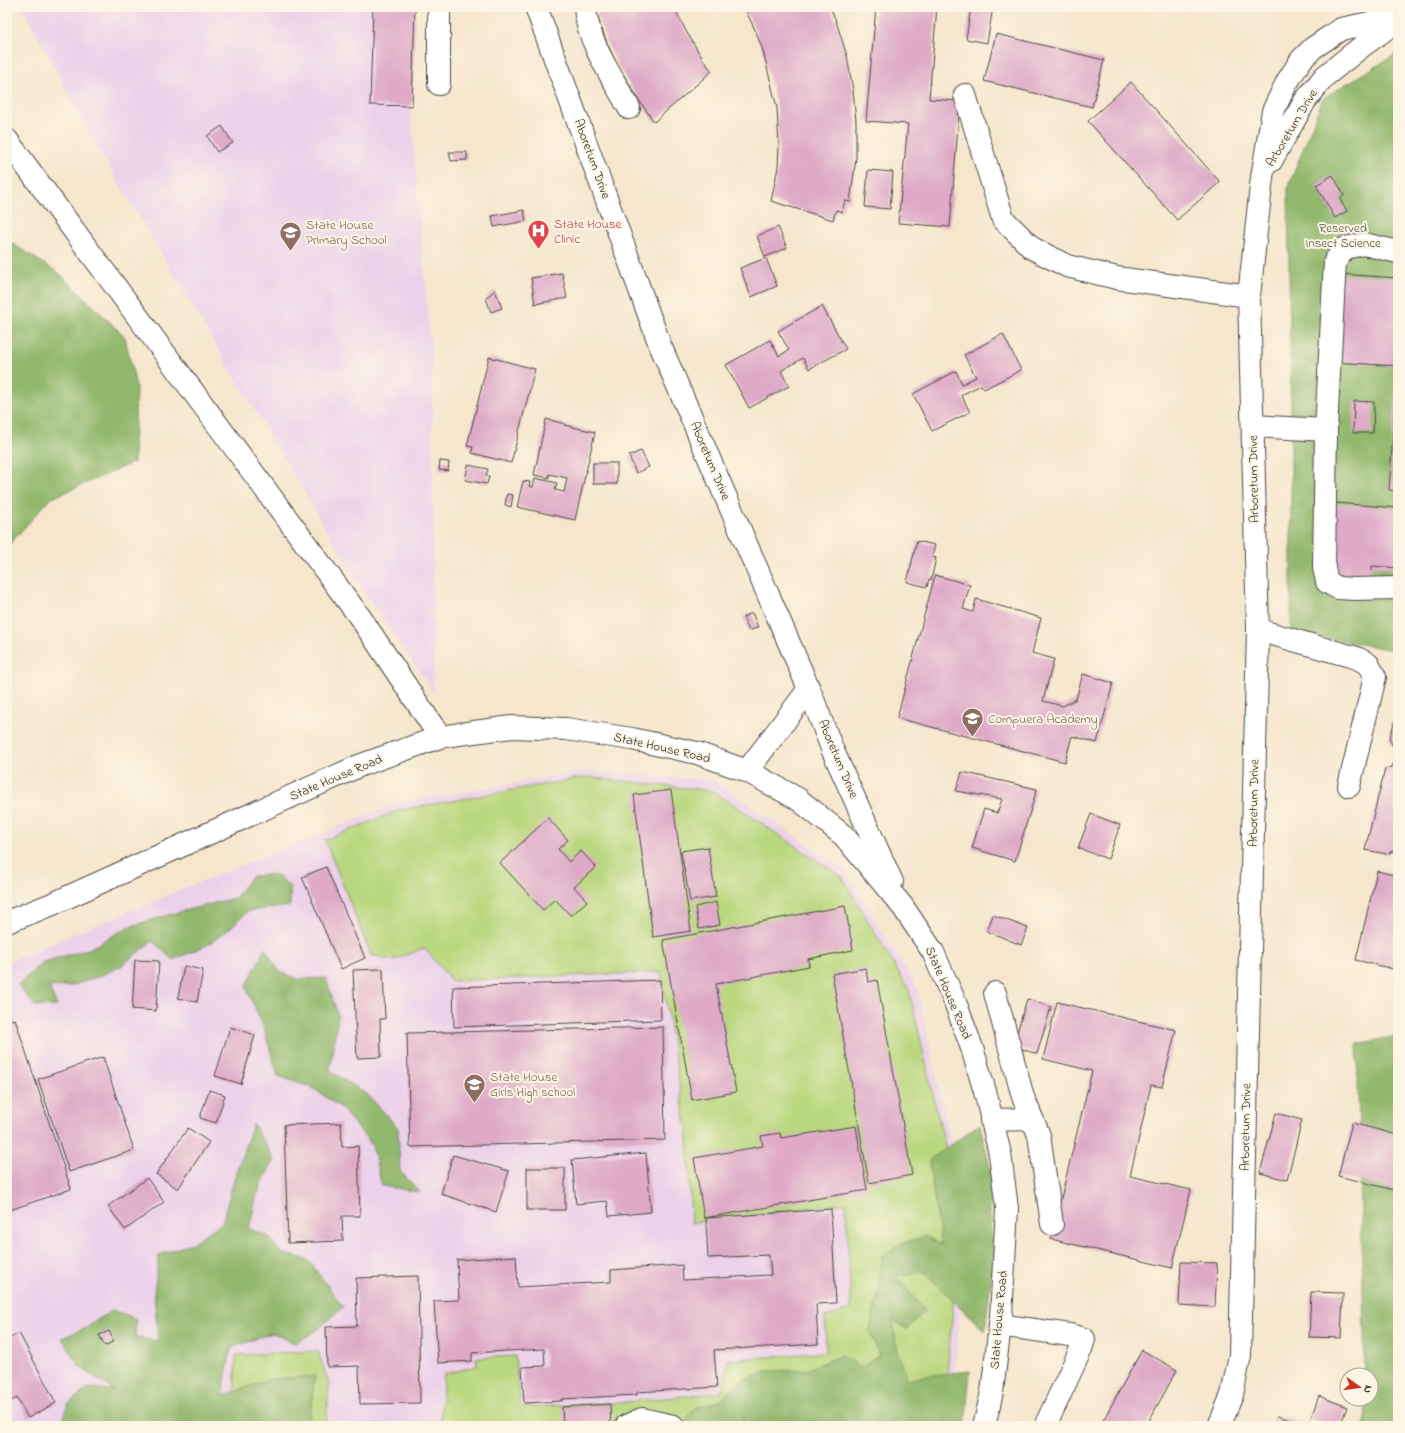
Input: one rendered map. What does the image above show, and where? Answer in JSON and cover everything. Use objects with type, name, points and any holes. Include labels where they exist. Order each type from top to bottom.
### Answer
[{"type":"street","points":[[439,7],[439,84]]},
{"type":"street","name":"Aboretum Drive","points":[[536,7],[660,345],[809,689],[833,751],[903,907]]},
{"type":"street","points":[[585,7],[590,31],[596,46],[629,108]]},
{"type":"street","name":"Arboretum Drive","points":[[1219,1426],[1232,1395],[1240,1355],[1258,630],[1249,296],[1262,178],[1273,111],[1287,82],[1301,60],[1313,48],[1340,29],[1398,17]]},
{"type":"street","name":"Arboretum Drive","points":[[1262,178],[1305,101],[1325,76],[1398,20]]},
{"type":"street","points":[[965,95],[1003,219],[1032,248],[1067,266],[1117,278],[1249,296]]},
{"type":"street","points":[[7,140],[362,620],[440,737]]},
{"type":"street","points":[[1398,252],[1364,244],[1345,248],[1335,261],[1326,430],[1324,568],[1327,582],[1338,588],[1398,588]]},
{"type":"street","points":[[1253,426],[1326,430]]},
{"type":"street","points":[[1258,630],[1357,658],[1368,664],[1375,677],[1349,786]]},
{"type":"street","points":[[747,771],[809,689]]},
{"type":"street","name":"State House Road","points":[[7,922],[50,905],[361,765],[440,737],[512,727],[566,729],[632,739],[697,753],[747,771],[798,799],[844,836],[903,907],[932,952],[955,1002],[972,1048],[986,1095],[1000,1154],[1007,1208],[1000,1325],[992,1392],[984,1426]]},
{"type":"street","points":[[995,993],[1023,1097],[1039,1135],[1052,1224]]},
{"type":"street","points":[[992,1120],[1032,1119]]},
{"type":"street","points":[[1000,1325],[1070,1335],[1084,1339],[1081,1350],[1047,1422]]},
{"type":"street","points":[[626,1426],[642,1419],[673,1426]]},
{"type":"shaded area","name":"State House Primary School","points":[[22,7],[402,7],[432,364],[434,693],[362,589],[93,140]]},
{"type":"shaded area","name":"State House Girls High school","points":[[585,771],[715,781],[844,870],[917,988],[968,1220],[953,1387],[942,1426],[7,1426],[7,962],[175,892],[399,803]]},
{"type":"green space","name":"Reserved Insect Science","points":[[1398,53],[1398,651],[1291,631],[1291,414],[1288,188],[1323,98]]},
{"type":"green space","points":[[7,176],[12,182],[7,206]]},
{"type":"green space","points":[[7,240],[60,274],[125,337],[136,386],[134,462],[50,499],[7,547]]},
{"type":"green space","points":[[586,777],[713,791],[842,877],[909,990],[961,1220],[946,1384],[934,1426],[342,1426],[440,1423],[444,1374],[477,1366],[476,1358],[515,1356],[521,1407],[618,1403],[722,1392],[728,1360],[826,1352],[825,1317],[851,1310],[846,1203],[691,1223],[688,1138],[661,972],[452,981],[424,948],[393,960],[371,955],[325,840],[400,810]]},
{"type":"green space","points":[[276,874],[290,887],[290,906],[248,911],[227,931],[207,945],[173,960],[152,941],[121,966],[102,975],[72,986],[49,987],[57,1006],[35,1006],[18,985],[43,962],[89,949],[128,927],[175,913],[235,898],[252,876]]},
{"type":"green space","points":[[265,948],[279,971],[297,979],[326,978],[338,1016],[330,1071],[368,1095],[398,1128],[400,1171],[420,1192],[382,1186],[372,1145],[341,1108],[313,1088],[278,1076],[263,1026],[246,987]]},
{"type":"green space","points":[[1398,1036],[1398,1426],[1366,1426],[1365,1407],[1379,1407],[1379,1367],[1365,1367],[1357,1044]]},
{"type":"green space","points":[[253,1124],[274,1159],[257,1194],[249,1229],[268,1236],[281,1253],[308,1260],[343,1307],[316,1331],[295,1343],[271,1333],[231,1348],[222,1396],[271,1379],[315,1376],[309,1422],[313,1426],[62,1426],[68,1404],[88,1388],[114,1390],[79,1366],[62,1338],[86,1328],[112,1310],[136,1319],[135,1338],[158,1341],[154,1293],[159,1255],[192,1243],[222,1223],[236,1173]]},
{"type":"green space","points":[[980,1124],[992,1177],[989,1210],[994,1253],[985,1331],[924,1272],[896,1276],[925,1311],[907,1329],[893,1321],[897,1351],[908,1380],[924,1376],[970,1371],[965,1426],[760,1426],[743,1418],[745,1426],[681,1426],[695,1408],[719,1401],[743,1380],[766,1371],[806,1370],[842,1355],[862,1368],[879,1355],[870,1330],[879,1288],[882,1256],[904,1243],[926,1236],[941,1245],[929,1160]]},
{"type":"green space","points":[[318,1351],[329,1384],[326,1426],[233,1426],[236,1355]]},
{"type":"building","points":[[373,7],[415,7],[412,106],[370,105]]},
{"type":"building","points":[[596,7],[674,7],[686,31],[704,61],[712,71],[654,122],[618,66],[607,43],[599,21]]},
{"type":"building","points":[[744,7],[830,7],[836,21],[847,56],[853,90],[856,121],[856,158],[850,202],[845,201],[842,212],[836,210],[833,220],[771,201],[778,167],[779,147],[777,108],[763,51]]},
{"type":"building","points":[[876,7],[937,7],[929,99],[960,101],[950,227],[898,223],[908,124],[866,121]]},
{"type":"building","points":[[971,7],[993,7],[987,43],[966,39]]},
{"type":"building","points":[[996,34],[1104,60],[1092,107],[984,81]]},
{"type":"building","points":[[1131,82],[1220,182],[1177,220],[1088,121]]},
{"type":"building","points":[[222,126],[233,143],[217,152],[207,136]]},
{"type":"building","points":[[449,152],[467,152],[467,160],[451,161]]},
{"type":"building","points":[[868,170],[893,172],[890,209],[865,207]]},
{"type":"building","points":[[1333,175],[1344,195],[1340,200],[1347,211],[1335,218],[1316,185]]},
{"type":"building","points":[[524,210],[526,221],[494,227],[492,216]]},
{"type":"building","points":[[778,227],[787,248],[765,257],[757,236]]},
{"type":"building","points":[[766,258],[777,286],[751,297],[740,268]]},
{"type":"building","points":[[562,273],[567,298],[535,304],[531,278]]},
{"type":"building","points":[[1339,274],[1398,278],[1398,366],[1333,362]]},
{"type":"building","points":[[495,290],[502,308],[491,312],[486,298]]},
{"type":"building","points":[[822,306],[846,349],[809,369],[803,358],[781,371],[789,386],[749,408],[726,365],[770,340],[779,356],[789,350],[778,331]]},
{"type":"building","points":[[1003,334],[1021,370],[984,389],[981,385],[961,395],[970,412],[932,431],[913,394],[956,371],[962,384],[976,377],[964,355]]},
{"type":"building","points":[[489,357],[535,369],[511,463],[472,453],[473,447],[467,446]]},
{"type":"building","points":[[1396,390],[1398,390],[1398,491],[1389,490]]},
{"type":"building","points":[[1354,401],[1374,402],[1373,433],[1353,433]]},
{"type":"building","points":[[546,419],[595,432],[575,520],[517,507],[523,481],[530,482],[529,486],[533,487],[535,478],[557,483],[555,490],[564,492],[567,478],[549,474],[549,478],[534,475]]},
{"type":"building","points":[[641,451],[649,467],[636,473],[629,456]]},
{"type":"building","points":[[440,461],[449,462],[448,471],[439,470]]},
{"type":"building","points":[[593,463],[617,463],[617,484],[593,484]]},
{"type":"building","points":[[468,465],[488,469],[486,476],[489,476],[487,484],[465,480]]},
{"type":"building","points":[[507,494],[513,495],[511,507],[505,505]]},
{"type":"building","points":[[1336,503],[1398,508],[1398,568],[1372,566],[1371,584],[1330,581]]},
{"type":"building","points":[[917,541],[935,545],[932,557],[936,558],[931,580],[929,579],[927,587],[907,582]]},
{"type":"building","points":[[935,575],[970,585],[963,609],[973,612],[976,599],[1041,618],[1032,653],[1054,659],[1043,701],[1063,706],[1076,699],[1083,674],[1113,683],[1097,743],[1072,736],[1065,762],[897,718]]},
{"type":"building","points":[[752,613],[758,627],[749,631],[743,617]]},
{"type":"building","points":[[1398,711],[1398,848],[1387,854],[1365,850],[1385,769],[1391,767],[1397,753],[1389,739]]},
{"type":"building","points":[[962,772],[1037,789],[1015,861],[972,848],[984,809],[997,813],[1002,799],[956,791]]},
{"type":"building","points":[[671,790],[691,931],[653,937],[634,795]]},
{"type":"building","points":[[1091,814],[1120,825],[1108,859],[1078,848]]},
{"type":"building","points":[[548,818],[568,840],[558,849],[569,862],[581,851],[596,867],[574,887],[587,901],[571,916],[555,899],[543,910],[500,863]]},
{"type":"building","points":[[708,847],[716,897],[690,901],[681,851]]},
{"type":"building","points":[[326,867],[365,958],[341,969],[302,877]]},
{"type":"building","points":[[1377,871],[1398,876],[1398,970],[1356,960]]},
{"type":"building","points":[[716,902],[720,925],[699,929],[695,907]]},
{"type":"building","points":[[845,906],[853,950],[808,959],[809,966],[716,984],[736,1092],[692,1100],[663,940]]},
{"type":"building","points":[[993,915],[1028,928],[1021,945],[987,931]]},
{"type":"building","points":[[135,960],[159,961],[156,1011],[132,1009]]},
{"type":"building","points":[[184,966],[203,970],[197,1002],[178,998]]},
{"type":"building","points":[[866,968],[868,982],[877,980],[912,1175],[869,1183],[832,974]]},
{"type":"building","points":[[383,969],[385,1019],[380,1019],[381,1057],[357,1058],[353,970]]},
{"type":"building","points":[[660,980],[661,1020],[454,1027],[453,987]]},
{"type":"building","points":[[1027,999],[1051,1007],[1037,1054],[1013,1046]]},
{"type":"building","points":[[1057,1002],[1176,1030],[1162,1087],[1151,1085],[1130,1176],[1191,1190],[1172,1268],[1051,1239],[1092,1071],[1043,1059]]},
{"type":"building","points":[[15,1019],[71,1189],[7,1211],[7,1021]]},
{"type":"building","points":[[230,1027],[255,1035],[241,1084],[215,1076]]},
{"type":"building","points":[[663,1027],[665,1140],[410,1147],[407,1033]]},
{"type":"building","points":[[103,1057],[134,1150],[69,1172],[38,1079]]},
{"type":"building","points":[[209,1090],[225,1095],[216,1123],[200,1118]]},
{"type":"building","points":[[1276,1113],[1302,1120],[1287,1180],[1260,1173]]},
{"type":"building","points":[[341,1123],[342,1147],[358,1146],[360,1216],[342,1216],[343,1241],[288,1243],[284,1125]]},
{"type":"building","points":[[1352,1123],[1398,1135],[1398,1173],[1394,1190],[1338,1176]]},
{"type":"building","points":[[856,1126],[867,1190],[704,1218],[694,1158],[763,1146],[761,1136],[780,1133],[781,1138]]},
{"type":"building","points":[[188,1128],[209,1142],[178,1189],[156,1174]]},
{"type":"building","points":[[646,1153],[651,1212],[609,1216],[607,1201],[576,1204],[572,1160]]},
{"type":"building","points":[[453,1155],[509,1171],[496,1212],[441,1194]]},
{"type":"building","points":[[527,1168],[565,1168],[565,1210],[527,1210]]},
{"type":"building","points":[[147,1178],[164,1202],[125,1230],[108,1206]]},
{"type":"building","points":[[831,1209],[836,1303],[816,1304],[818,1344],[714,1350],[717,1387],[637,1392],[637,1395],[561,1399],[562,1401],[524,1403],[522,1367],[545,1366],[544,1349],[472,1353],[472,1361],[438,1363],[434,1301],[459,1300],[457,1260],[516,1256],[518,1287],[611,1282],[611,1270],[682,1265],[683,1280],[771,1275],[769,1255],[708,1258],[706,1218]]},
{"type":"building","points":[[1181,1262],[1217,1263],[1215,1307],[1179,1305]]},
{"type":"building","points":[[418,1276],[420,1403],[360,1404],[359,1366],[327,1367],[326,1327],[357,1326],[356,1278]]},
{"type":"building","points":[[1311,1292],[1343,1293],[1341,1338],[1309,1337]]},
{"type":"building","points":[[109,1331],[114,1341],[105,1346],[99,1335]]},
{"type":"building","points":[[19,1333],[56,1403],[28,1418],[17,1398],[7,1403],[7,1340]]},
{"type":"building","points":[[1142,1350],[1177,1370],[1146,1426],[1100,1426]]},
{"type":"building","points":[[1319,1396],[1339,1404],[1339,1407],[1347,1407],[1340,1426],[1328,1426],[1310,1420]]},
{"type":"building","points":[[610,1404],[611,1426],[563,1426],[562,1407]]},
{"type":"building","points":[[1277,1416],[1310,1426],[1274,1426]]},
{"type":"place","name":"State House Clinic","points":[[538,250]]},
{"type":"place","name":"State House Primary School","points":[[291,252]]},
{"type":"place","name":"Compuera Academy","points":[[972,738]]},
{"type":"place","name":"State House Girls High school","points":[[475,1104]]}]
